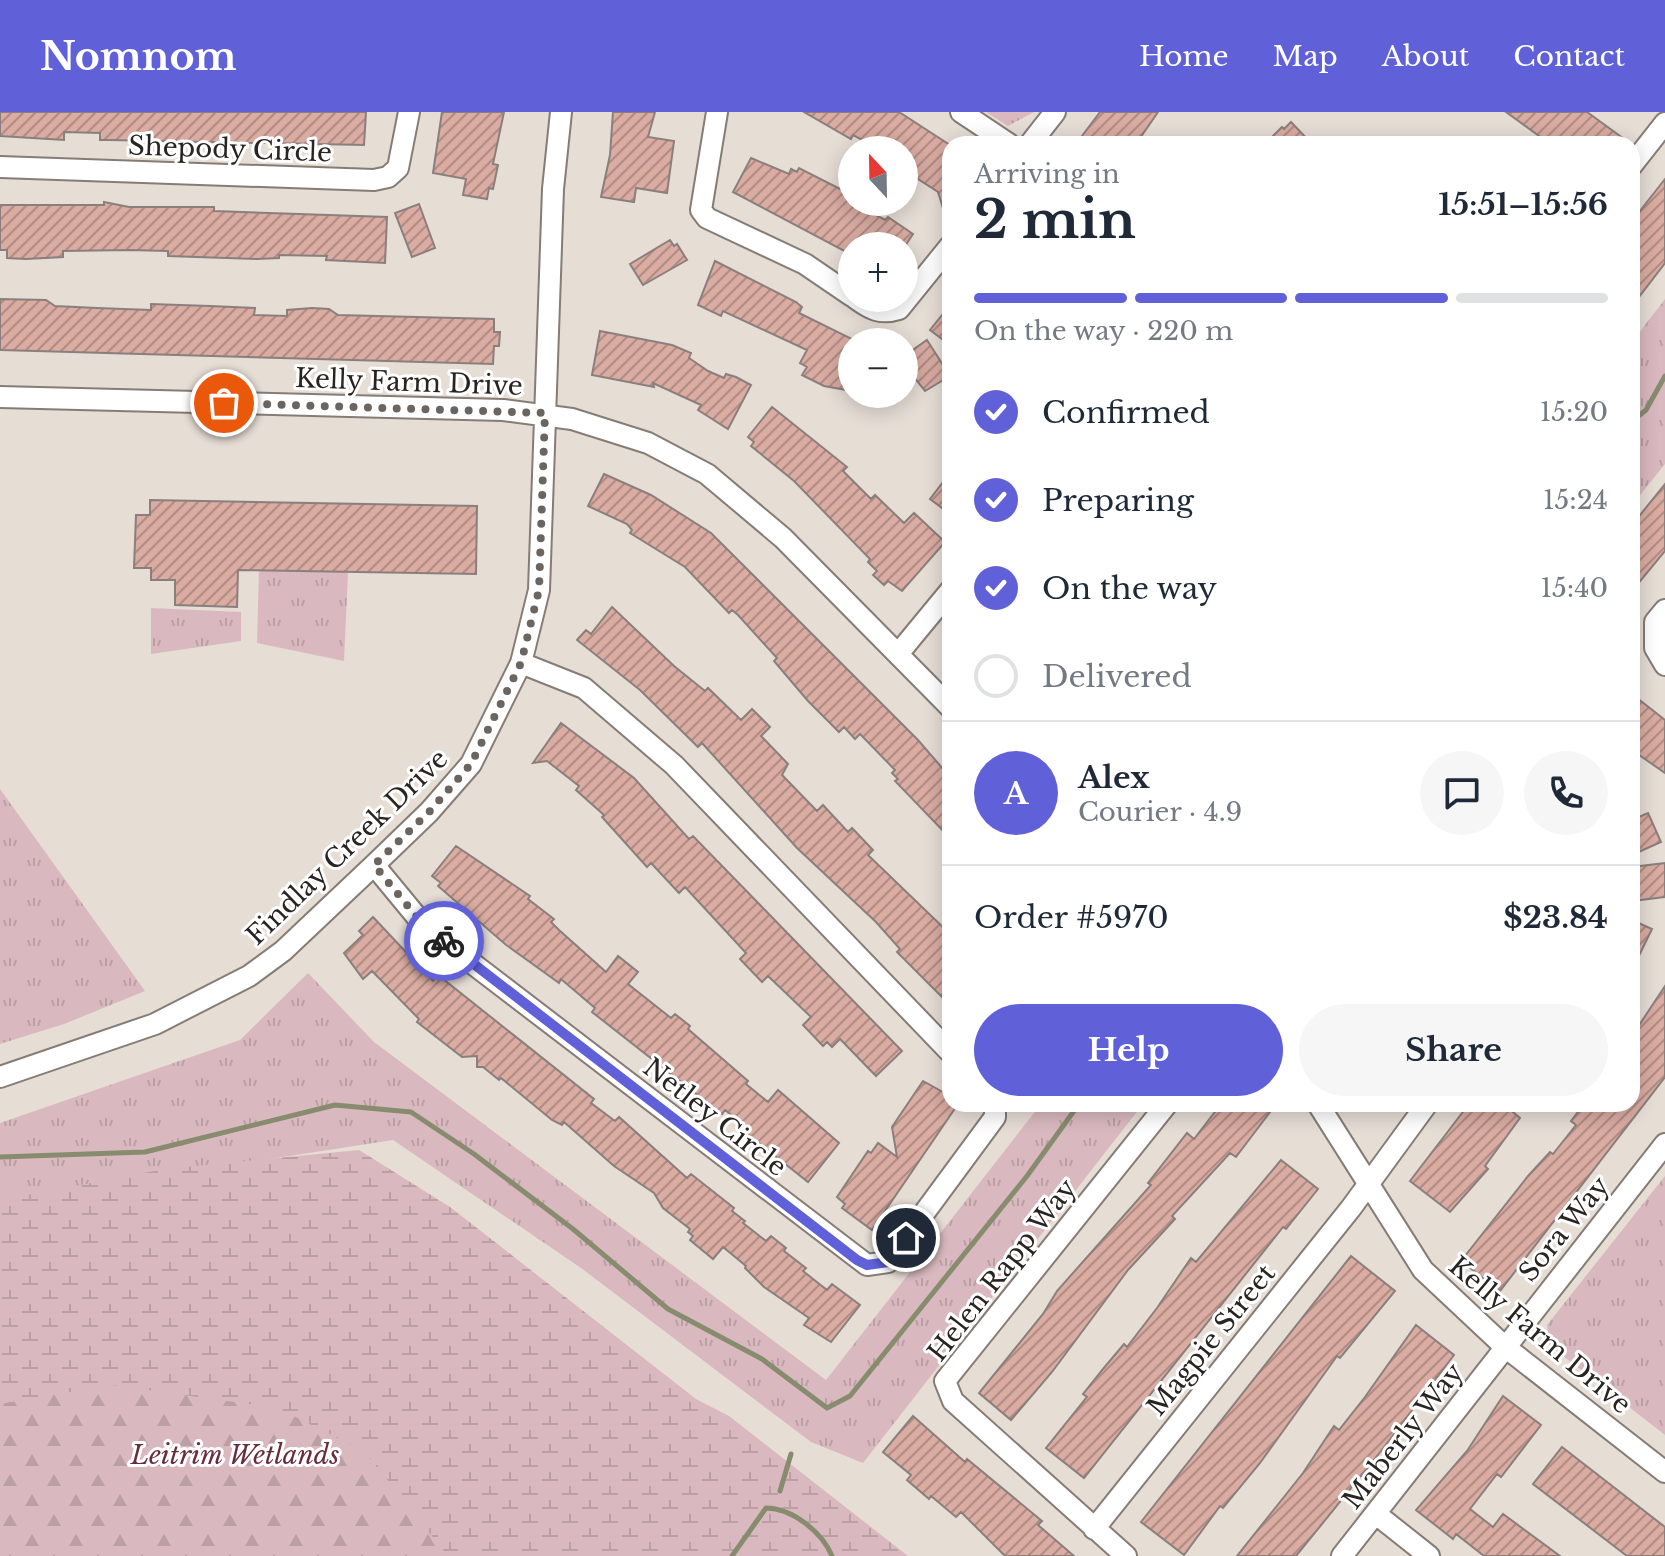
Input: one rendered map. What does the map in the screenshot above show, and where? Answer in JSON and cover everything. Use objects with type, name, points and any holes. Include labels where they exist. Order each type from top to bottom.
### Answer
[{"type":"street","name":"Shepody Circle","points":[[0,167],[374,180],[388,177],[398,168],[409,112]]},
{"type":"street","name":"Findlay Creek Drive","points":[[0,1077],[155,1024],[249,976],[283,951],[374,865],[429,812],[471,764],[521,663],[539,590],[553,189],[561,112]]},
{"type":"street","points":[[717,112],[701,210],[707,218],[805,264],[838,286]]},
{"type":"street","points":[[961,112],[997,136]]},
{"type":"street","points":[[1036,136],[1055,112]]},
{"type":"street","points":[[1640,155],[1665,125],[1646,112]]},
{"type":"street","points":[[918,286],[942,256]]},
{"type":"street","name":"Kelly Farm Drive","points":[[0,397],[545,413],[648,443],[707,474],[783,538],[942,699]]},
{"type":"street","points":[[898,654],[942,601]]},
{"type":"street","points":[[1665,610],[1655,622],[1655,648],[1665,665]]},
{"type":"street","points":[[521,663],[584,688],[674,765],[942,1044]]},
{"type":"street","name":"Netley Circle","points":[[374,865],[426,928],[867,1265],[888,1262],[995,1117],[995,1112]]},
{"type":"street","name":"Helen Rapp Way","points":[[1126,1556],[953,1401],[945,1381],[1161,1112]]},
{"type":"street","name":"Kelly Farm Drive","points":[[1323,1112],[1423,1270],[1504,1346],[1665,1472]]},
{"type":"street","name":"Magpie Street","points":[[1094,1529],[1369,1184],[1421,1112]]},
{"type":"street","name":"Sora Way","points":[[1504,1346],[1665,1144]]},
{"type":"street","name":"Maberly Way","points":[[1342,1556],[1504,1346]]},
{"type":"street","points":[[1376,1514],[1429,1556]]},
{"type":"green space","points":[[986,112],[1034,112],[1008,126]]},
{"type":"green space","points":[[1665,299],[1665,464],[1640,495],[1640,332]]},
{"type":"green space","points":[[259,569],[348,572],[344,661],[257,643]]},
{"type":"green space","points":[[151,608],[241,612],[241,641],[151,654]]},
{"type":"green space","points":[[0,789],[145,991],[64,1024],[0,1044]]},
{"type":"green space","points":[[308,973],[374,1042],[826,1380],[1035,1112],[1137,1112],[863,1463],[811,1442],[581,1268],[393,1140],[0,1201],[0,1123],[240,1040]]},
{"type":"green space","points":[[359,1150],[450,1207],[696,1399],[729,1416],[908,1556],[448,1556],[365,1452],[278,1408],[111,1385],[0,1404],[0,1200],[165,1169]]},
{"type":"green space","points":[[1665,1176],[1665,1435],[1549,1345],[1547,1325]]},
{"type":"green space","name":"Leitrim Wetlands","points":[[0,1367],[316,1373],[471,1556],[0,1556]]},
{"type":"building","points":[[0,112],[366,112],[364,145],[100,140],[100,133],[64,132],[64,140],[0,136]]},
{"type":"building","points":[[442,112],[504,112],[493,164],[498,165],[493,189],[489,188],[487,199],[463,195],[466,179],[433,173]]},
{"type":"building","points":[[613,112],[655,112],[648,137],[674,141],[667,193],[636,188],[634,202],[601,197],[610,155]]},
{"type":"building","points":[[804,112],[899,112],[942,140],[942,205],[938,192],[918,179],[918,136],[846,136]]},
{"type":"building","points":[[1100,112],[1158,112],[1142,136],[1082,136]]},
{"type":"building","points":[[1506,112],[1587,112],[1620,136],[1539,136]]},
{"type":"building","points":[[1291,122],[1304,136],[1273,136],[1282,127],[1284,129]]},
{"type":"building","points":[[751,158],[789,174],[791,169],[797,172],[799,168],[838,188],[838,216],[878,216],[885,220],[888,217],[910,232],[838,232],[838,248],[733,192]]},
{"type":"building","points":[[1665,179],[1665,263],[1640,296],[1640,211]]},
{"type":"building","points":[[104,202],[129,207],[214,207],[214,211],[387,217],[385,263],[326,260],[327,256],[279,255],[279,258],[257,259],[168,256],[168,251],[129,250],[63,251],[63,257],[26,259],[7,258],[7,250],[0,250],[0,205],[104,205]]},
{"type":"building","points":[[419,204],[435,248],[412,257],[395,213]]},
{"type":"building","points":[[670,240],[674,246],[677,244],[687,260],[643,285],[630,264]]},
{"type":"building","points":[[715,261],[796,302],[802,307],[799,313],[838,332],[838,388],[824,386],[802,375],[807,367],[800,363],[807,350],[723,311],[721,316],[698,305]]},
{"type":"building","points":[[0,299],[46,300],[55,306],[151,310],[151,304],[255,308],[254,315],[287,316],[287,310],[312,308],[329,309],[338,315],[494,319],[494,332],[500,332],[499,346],[494,346],[493,364],[0,350]]},
{"type":"building","points":[[942,315],[942,339],[930,330]]},
{"type":"building","points":[[600,331],[672,345],[691,353],[689,358],[708,371],[724,378],[726,374],[736,377],[751,385],[728,429],[698,410],[701,405],[653,383],[654,387],[592,375]]},
{"type":"building","points":[[927,340],[942,363],[942,381],[925,391],[918,382],[918,346]]},
{"type":"building","points":[[772,407],[847,467],[843,471],[871,499],[875,495],[904,523],[914,513],[942,539],[942,545],[902,591],[888,581],[884,585],[873,575],[877,571],[868,562],[870,559],[794,481],[751,446],[754,442],[748,437]]},
{"type":"building","points":[[604,474],[651,495],[711,533],[942,768],[942,830],[895,781],[898,779],[892,773],[895,770],[860,734],[855,739],[844,727],[839,732],[808,701],[774,661],[777,658],[738,615],[732,610],[729,613],[685,567],[630,533],[632,530],[627,524],[588,506]]},
{"type":"building","points":[[942,483],[942,508],[930,499]]},
{"type":"building","points":[[1665,484],[1665,551],[1640,581],[1640,515]]},
{"type":"building","points":[[150,500],[477,506],[476,574],[238,570],[237,607],[175,605],[175,580],[151,580],[151,568],[134,568],[136,515],[150,515]]},
{"type":"building","points":[[612,607],[674,666],[705,691],[708,688],[741,720],[752,709],[770,727],[761,736],[788,764],[782,775],[817,811],[823,805],[848,832],[852,828],[873,850],[868,855],[942,926],[942,997],[897,952],[900,949],[876,922],[797,848],[702,743],[698,747],[640,690],[577,640],[586,630],[591,634]]},
{"type":"building","points":[[1640,700],[1665,720],[1665,773],[1640,756]]},
{"type":"building","points":[[561,723],[634,778],[689,839],[693,836],[902,1051],[876,1076],[840,1039],[832,1047],[827,1042],[823,1046],[803,1025],[811,1017],[768,976],[762,982],[740,959],[746,953],[685,887],[679,893],[651,863],[647,867],[602,817],[604,815],[576,790],[579,786],[547,761],[533,763]]},
{"type":"building","points":[[1648,813],[1661,842],[1640,851],[1640,816]]},
{"type":"building","points":[[456,846],[530,896],[528,899],[554,919],[551,922],[559,930],[606,972],[618,956],[638,972],[628,984],[671,1018],[675,1014],[690,1026],[688,1029],[748,1081],[746,1084],[768,1102],[778,1090],[839,1143],[808,1182],[745,1132],[748,1128],[725,1110],[722,1114],[592,1012],[595,1008],[561,979],[559,983],[505,944],[438,886],[441,883],[432,876]]},
{"type":"building","points":[[1665,863],[1665,897],[1640,900],[1640,866]]},
{"type":"building","points":[[373,917],[433,981],[438,975],[594,1099],[591,1103],[615,1121],[619,1117],[687,1178],[691,1174],[734,1208],[732,1211],[745,1221],[743,1223],[766,1241],[771,1236],[806,1268],[803,1271],[827,1290],[832,1284],[860,1305],[831,1342],[804,1325],[809,1318],[764,1287],[746,1266],[723,1247],[713,1259],[690,1240],[693,1236],[688,1232],[690,1229],[663,1208],[654,1193],[614,1166],[564,1122],[562,1125],[552,1120],[501,1078],[499,1080],[483,1067],[477,1067],[477,1056],[462,1057],[417,1022],[419,1019],[372,971],[363,979],[344,953],[363,935],[359,931]]},
{"type":"building","points":[[1640,924],[1652,929],[1640,954]]},
{"type":"building","points":[[1665,986],[1665,1077],[1640,1109],[1640,1024]]},
{"type":"building","points":[[923,1081],[942,1092],[942,1112],[953,1112],[872,1230],[842,1208],[845,1204],[837,1197],[868,1151],[871,1153],[878,1143],[897,1157],[892,1127]]},
{"type":"building","points":[[1215,1112],[1270,1112],[1236,1157],[1230,1153],[1172,1216],[1175,1219],[1128,1270],[1052,1372],[1011,1420],[979,1393],[1043,1314],[1057,1291],[1151,1185],[1148,1183],[1187,1133],[1194,1139]]},
{"type":"building","points":[[1463,1112],[1513,1112],[1520,1118],[1485,1166],[1488,1169],[1450,1212],[1410,1181]]},
{"type":"building","points":[[1578,1112],[1638,1112],[1500,1291],[1461,1261],[1528,1176],[1550,1152],[1553,1154],[1576,1125],[1571,1121]]},
{"type":"building","points":[[1281,1160],[1318,1189],[1286,1229],[1283,1227],[1084,1478],[1046,1448],[1087,1397],[1083,1394],[1124,1344],[1127,1347],[1191,1258],[1196,1262]]},
{"type":"building","points":[[1351,1256],[1395,1291],[1340,1358],[1337,1356],[1260,1463],[1223,1508],[1220,1506],[1184,1555],[1141,1522]]},
{"type":"building","points":[[1416,1325],[1454,1355],[1378,1455],[1296,1556],[1237,1556],[1303,1473],[1334,1426],[1339,1430],[1365,1397]]},
{"type":"building","points":[[1503,1396],[1541,1425],[1501,1477],[1497,1474],[1470,1509],[1493,1527],[1503,1514],[1560,1556],[1484,1556],[1456,1534],[1453,1539],[1416,1510],[1467,1451]]},
{"type":"building","points":[[913,1416],[965,1462],[967,1459],[1042,1521],[1038,1525],[1074,1556],[1005,1556],[961,1512],[956,1517],[907,1480],[911,1475],[883,1452]]},
{"type":"building","points":[[1562,1447],[1665,1527],[1665,1556],[1627,1556],[1533,1484]]},
{"type":"waterway","points":[[1640,415],[1646,410],[1665,376]]},
{"type":"waterway","points":[[0,1157],[145,1152],[335,1105],[411,1112],[474,1154],[573,1229],[668,1309],[762,1359],[827,1408],[850,1396],[1027,1176],[1073,1112]]},
{"type":"waterway","points":[[780,1491],[791,1454]]},
{"type":"waterway","points":[[732,1556],[766,1508],[786,1512],[805,1523],[821,1538],[832,1556]]},
{"type":"way so far","points":[[224,403],[545,413],[539,590],[521,663],[471,764],[429,812],[374,865],[426,928],[444,941]]},
{"type":"route","points":[[444,941],[857,1260],[867,1265],[888,1262],[906,1238]]}]
